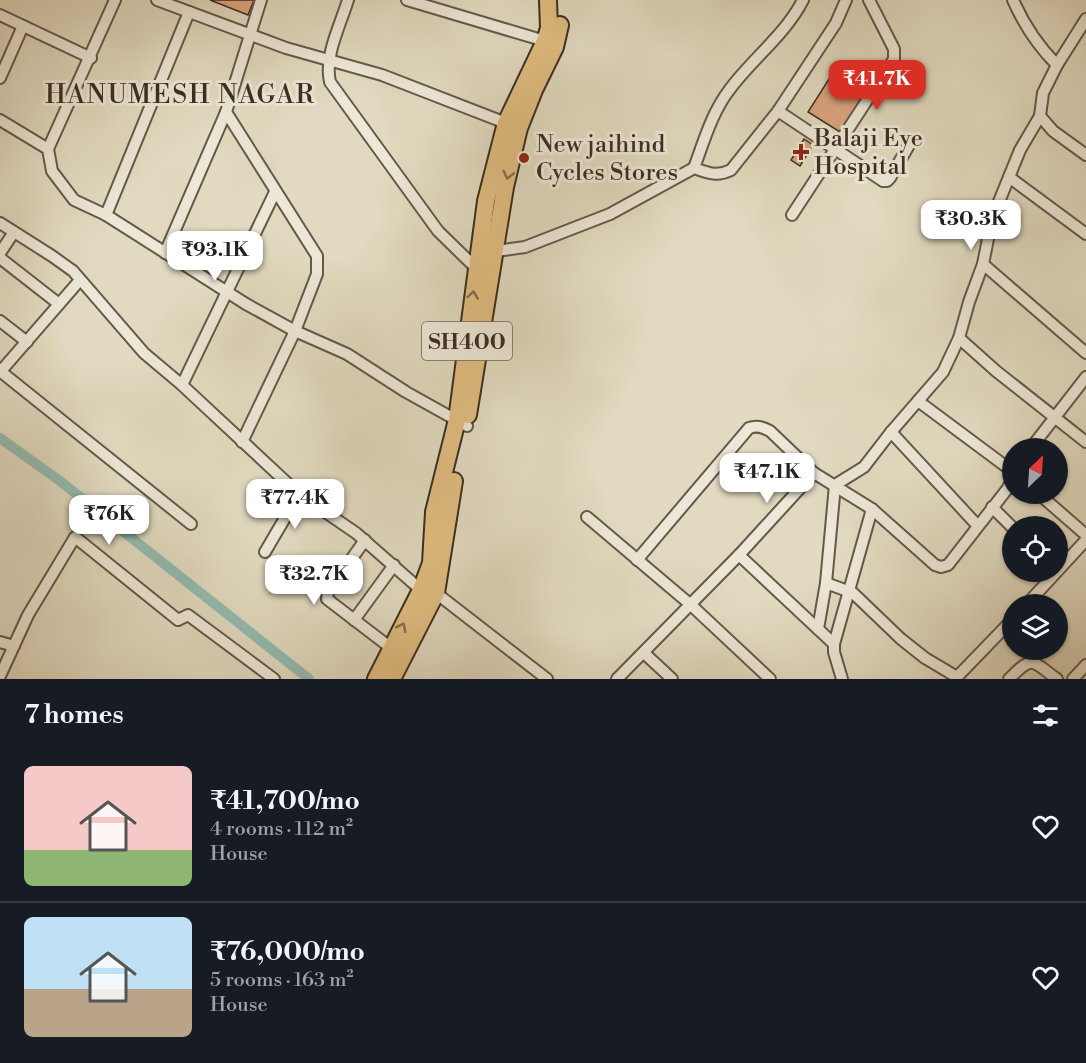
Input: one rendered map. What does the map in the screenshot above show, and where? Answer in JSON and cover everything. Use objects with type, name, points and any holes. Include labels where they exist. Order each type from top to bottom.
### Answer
[{"type":"main road","name":"SH400","points":[[462,423],[477,269],[487,252],[505,187],[513,125],[549,28],[548,0]]},
{"type":"main road","name":"SH400","points":[[513,125],[534,90],[555,47],[560,27],[560,0]]},
{"type":"main road","name":"SH400","points":[[392,679],[428,591],[450,498],[462,423],[491,281],[487,252]]},
{"type":"main road","name":"SH400","points":[[376,679],[391,648],[428,591]]},
{"type":"street","points":[[115,0],[91,58],[48,149],[52,171],[74,200],[106,215],[295,331],[347,354],[406,392],[462,423]]},
{"type":"street","points":[[157,0],[286,48],[382,75],[513,125]]},
{"type":"street","points":[[165,253],[226,112],[261,0]]},
{"type":"street","points":[[348,0],[329,59],[330,82],[438,231],[491,281]]},
{"type":"street","points":[[407,0],[545,41]]},
{"type":"street","points":[[487,252],[525,247],[610,214],[694,168],[721,101],[791,21],[803,0]]},
{"type":"street","points":[[694,168],[713,175],[731,170],[778,111],[836,23],[846,0]]},
{"type":"street","points":[[792,215],[895,54],[869,0]]},
{"type":"street","points":[[1013,0],[1023,23],[1041,49],[1057,65]]},
{"type":"street","points":[[106,215],[189,12]]},
{"type":"street","points":[[0,15],[91,58]]},
{"type":"street","points":[[835,485],[864,467],[891,432],[944,372],[959,338],[983,264],[992,219],[1020,150],[1040,116],[1043,93],[1057,65],[1086,19]]},
{"type":"street","points":[[0,78],[23,26]]},
{"type":"street","points":[[778,111],[883,181],[887,181],[912,140]]},
{"type":"street","points":[[226,112],[316,256],[317,274],[295,331],[242,442]]},
{"type":"street","points":[[1040,116],[1053,131],[1086,155]]},
{"type":"street","points":[[0,120],[48,149]]},
{"type":"street","points":[[1010,177],[1086,234]]},
{"type":"street","points":[[182,385],[275,192]]},
{"type":"street","points":[[0,223],[62,262],[144,353],[182,385],[299,494],[365,540],[428,591],[547,679]]},
{"type":"street","points":[[0,253],[14,232]]},
{"type":"street","points":[[0,258],[59,304]]},
{"type":"street","points":[[983,264],[1086,353]]},
{"type":"street","points":[[80,280],[1,371],[191,524]]},
{"type":"street","points":[[0,321],[27,342]]},
{"type":"street","points":[[959,338],[996,371],[1086,442]]},
{"type":"street","points":[[1038,438],[1086,377]]},
{"type":"street","points":[[918,401],[1002,464]]},
{"type":"street","points":[[637,560],[749,428],[755,426],[770,431],[814,473],[872,509],[935,565],[941,567],[948,564],[1002,493]]},
{"type":"street","points":[[891,432],[977,525]]},
{"type":"street","points":[[616,679],[691,605],[814,473]]},
{"type":"street","points":[[818,629],[826,583],[835,485]]},
{"type":"street","points":[[265,552],[299,494]]},
{"type":"street","points":[[1050,504],[1086,535]]},
{"type":"street","points":[[992,507],[1002,517]]},
{"type":"street","points":[[842,679],[834,644],[872,509]]},
{"type":"street","points":[[587,517],[691,605],[770,679]]},
{"type":"street","points":[[0,676],[28,615],[75,537],[178,620],[188,615],[274,679]]},
{"type":"street","points":[[365,540],[326,596],[391,648]]},
{"type":"street","points":[[1068,559],[1086,540]]},
{"type":"street","points":[[739,555],[834,644]]},
{"type":"street","points":[[354,620],[394,565]]},
{"type":"street","points":[[1036,594],[1047,582]]},
{"type":"street","points":[[826,583],[849,590],[901,639],[956,678],[1002,630]]},
{"type":"street","points":[[0,642],[14,646]]},
{"type":"street","points":[[644,653],[672,679]]},
{"type":"street","points":[[1009,679],[1025,663],[1034,662],[1057,679]]},
{"type":"street","points":[[1073,679],[1086,665]]},
{"type":"building","points":[[210,0],[254,0],[248,15]]},
{"type":"building","points":[[829,79],[861,99],[840,132],[808,112]]},
{"type":"building","points":[[804,139],[813,145],[800,166],[791,160]]},
{"type":"waterway","points":[[0,438],[60,481],[309,679]]},
{"type":"place","name":"Balaji Eye Hospital","points":[[801,152]]},
{"type":"place","name":"New jaihind Cycles Stores","points":[[524,158]]},
{"type":"district","name":"HANUMESH NAGAR","points":[[180,94]]}]
